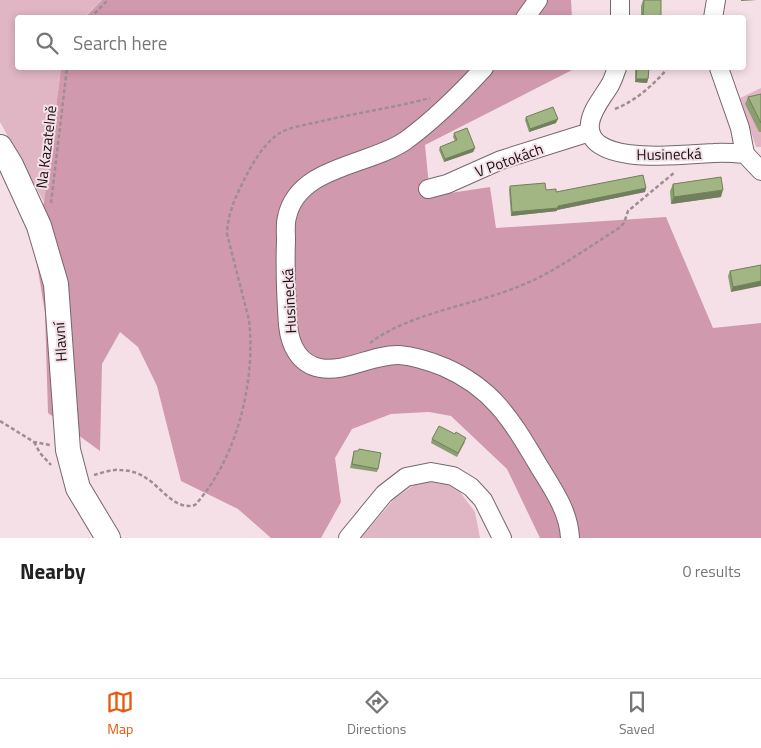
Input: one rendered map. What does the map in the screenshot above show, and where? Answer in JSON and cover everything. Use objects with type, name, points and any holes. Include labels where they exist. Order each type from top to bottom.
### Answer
[{"type":"street","points":[[527,15],[538,0]]},
{"type":"street","points":[[620,0],[620,15]]},
{"type":"street","points":[[714,15],[716,0]]},
{"type":"street","name":"Husinecká","points":[[482,70],[428,123],[403,142],[377,156],[320,176],[309,182],[298,194],[287,217],[288,327],[292,345],[300,358],[319,368],[331,369],[374,358],[398,355],[425,359],[458,373],[482,388],[512,422],[555,492],[570,529],[570,538]]},
{"type":"street","points":[[590,132],[593,112],[616,70]]},
{"type":"street","points":[[720,70],[740,128],[745,154],[761,171]]},
{"type":"street","name":"Husinecká","points":[[590,132],[596,142],[605,149],[618,153],[636,155],[692,155],[717,152],[745,154]]},
{"type":"street","name":"V Potokách","points":[[428,189],[447,184],[501,160],[590,132]]},
{"type":"street","name":"Hlavní","points":[[0,147],[11,165],[40,226],[56,284],[68,450],[75,480],[98,524],[108,538]]},
{"type":"street","points":[[348,538],[384,494],[406,476],[431,472],[453,476],[471,487],[483,500],[502,538]]},
{"type":"path","points":[[93,15],[108,0]]},
{"type":"path","name":"Na Kazatelně","points":[[40,226],[50,213],[66,70]]},
{"type":"path","points":[[593,112],[611,110],[624,105],[648,89],[666,70]]},
{"type":"path","points":[[75,480],[122,470],[147,478],[167,496],[184,506],[195,505],[204,495],[230,450],[244,400],[251,333],[227,234],[231,205],[248,173],[269,142],[280,133],[298,126],[389,108],[464,89]]},
{"type":"path","points":[[348,365],[371,341],[408,322],[520,286],[611,233],[624,223],[628,211],[682,167],[692,155]]},
{"type":"path","points":[[0,421],[34,442],[68,450]]},
{"type":"shaded area","points":[[0,0],[102,0],[86,15],[15,15],[15,70],[61,70],[44,202],[0,122]]},
{"type":"shaded area","points":[[102,0],[571,0],[572,15],[87,15]]},
{"type":"shaded area","points":[[61,70],[572,70],[425,145],[430,196],[490,187],[496,228],[666,217],[713,328],[761,323],[761,538],[540,538],[507,469],[451,416],[429,412],[391,414],[352,429],[335,458],[341,502],[321,538],[271,538],[238,509],[181,481],[157,386],[138,347],[120,332],[102,364],[100,451],[48,413],[45,313],[33,239],[44,202]]},
{"type":"shaded area","points":[[761,88],[761,147],[756,147],[740,98]]},
{"type":"shaded area","points":[[430,482],[457,488],[475,512],[480,538],[361,538],[394,499],[414,485]]},
{"type":"building","points":[[644,0],[661,0],[661,15],[643,15]]},
{"type":"building","points":[[637,70],[649,70],[648,79],[636,79]]},
{"type":"building","points":[[761,94],[761,123],[748,97]]},
{"type":"building","points":[[553,107],[558,119],[530,129],[526,117]]},
{"type":"building","points":[[467,128],[475,148],[445,159],[440,147],[457,140],[454,133]]},
{"type":"building","points":[[643,175],[646,188],[558,206],[558,208],[512,212],[510,186],[545,183],[546,190],[556,189],[556,192]]},
{"type":"building","points":[[721,177],[723,190],[674,197],[673,184]]},
{"type":"building","points":[[761,265],[761,281],[733,287],[730,271]]},
{"type":"building","points":[[439,426],[466,438],[458,453],[432,439]]},
{"type":"building","points":[[359,449],[381,453],[378,469],[352,464],[354,451]]}]
